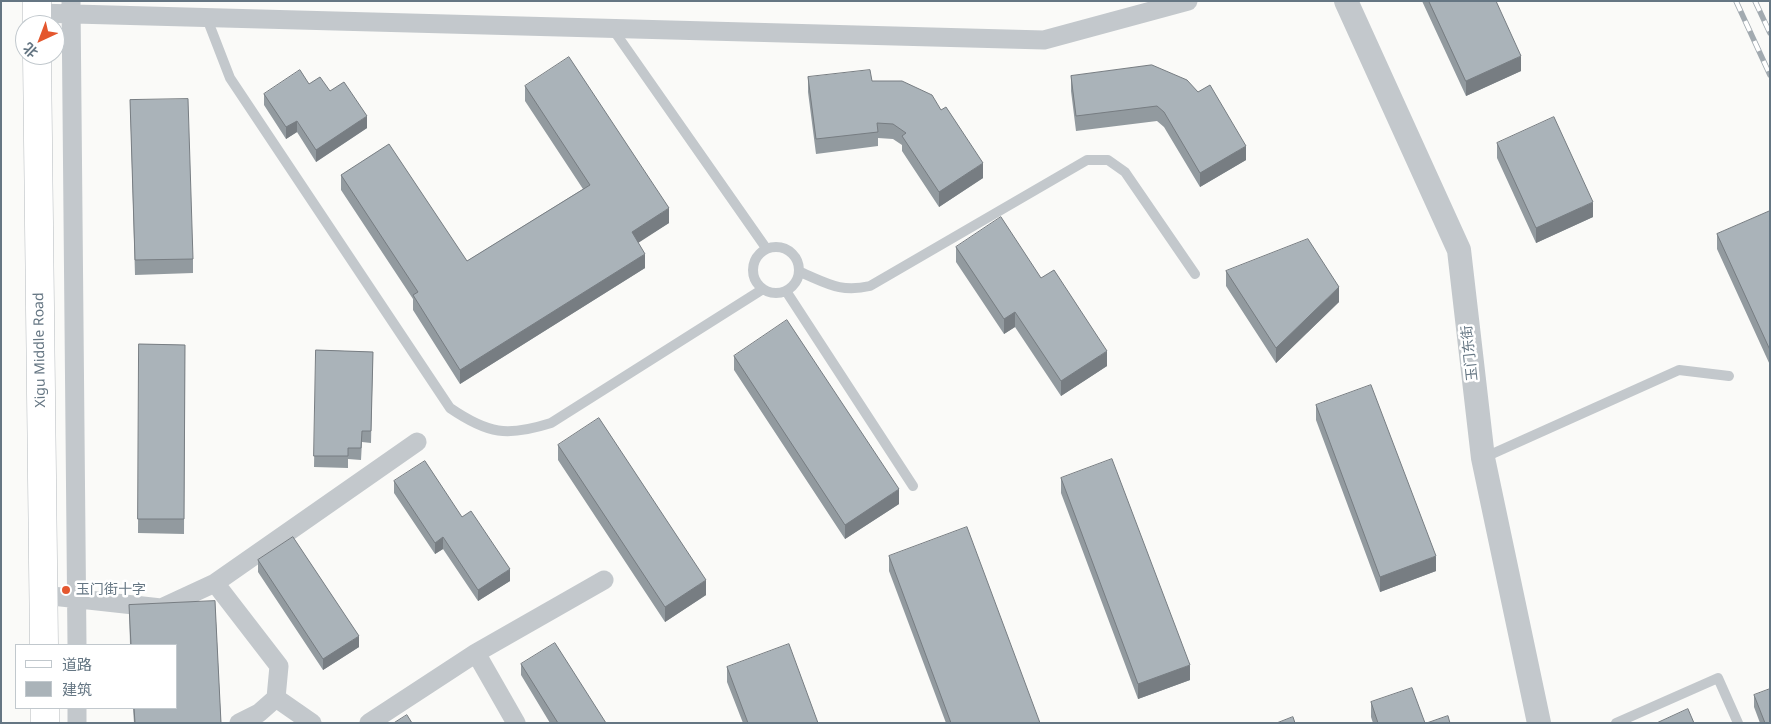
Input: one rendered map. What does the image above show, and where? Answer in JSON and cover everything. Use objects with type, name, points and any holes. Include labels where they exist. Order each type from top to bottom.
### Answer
[{"type":"main road","name":"Xigu Middle Road","points":[[38,65],[44,644]]},
{"type":"main road","points":[[45,709],[46,723]]},
{"type":"street","points":[[37,13],[72,7],[206,16],[1044,40],[1188,1]]},
{"type":"street","name":"玉门东街","points":[[1346,1],[1458,250],[1483,458],[1538,723]]},
{"type":"street","points":[[72,7],[77,644]]},
{"type":"street","points":[[43,595],[160,608],[215,583],[417,442]]},
{"type":"street","points":[[369,723],[476,653],[604,580]]},
{"type":"street","points":[[215,583],[279,666],[276,698],[259,713],[239,723]]},
{"type":"street","points":[[476,653],[516,723]]},
{"type":"street","points":[[276,698],[312,723]]},
{"type":"street","points":[[77,709],[77,723]]},
{"type":"lane","points":[[206,16],[230,78],[450,408],[472,423],[498,431],[525,431],[551,424],[763,289]]},
{"type":"lane","points":[[612,28],[766,248]]},
{"type":"lane","points":[[800,272],[838,289],[854,290],[870,286],[1087,160],[1098,159],[1108,160],[1125,172],[1195,274]]},
{"type":"lane","points":[[774,246],[790,250],[796,256],[800,272],[798,280],[786,291],[778,293],[763,289],[757,283],[753,268],[755,260],[766,248],[774,246]]},
{"type":"lane","points":[[786,291],[913,486]]},
{"type":"lane","points":[[1483,458],[1679,370],[1729,376]]},
{"type":"lane","points":[[1616,723],[1718,678],[1738,723]]},
{"type":"building","points":[[1429,1],[1496,1],[1521,56],[1466,81]]},
{"type":"building","points":[[569,57],[669,208],[632,232],[645,254],[460,370],[413,295],[418,292],[341,175],[389,144],[467,261],[590,185],[525,86]]},
{"type":"building","points":[[1152,65],[1187,80],[1198,92],[1210,85],[1246,146],[1200,173],[1164,112],[1157,106],[1076,116],[1071,76]]},
{"type":"building","points":[[300,70],[309,84],[320,77],[330,91],[344,82],[367,116],[316,150],[297,121],[286,127],[264,94]]},
{"type":"building","points":[[870,70],[872,81],[902,81],[932,95],[941,110],[946,107],[983,163],[939,192],[902,136],[906,133],[893,124],[877,123],[878,132],[816,139],[808,77]]},
{"type":"building","points":[[188,99],[193,259],[135,260],[130,100]]},
{"type":"building","points":[[1554,117],[1593,202],[1536,228],[1497,143]]},
{"type":"building","points":[[1770,211],[1770,350],[1717,234]]},
{"type":"building","points":[[1001,217],[1041,278],[1054,270],[1107,351],[1061,381],[1015,312],[1004,319],[956,247]]},
{"type":"building","points":[[1308,239],[1339,287],[1276,348],[1226,271]]},
{"type":"building","points":[[787,320],[899,489],[845,525],[734,356]]},
{"type":"building","points":[[139,344],[185,345],[184,519],[138,519]]},
{"type":"building","points":[[316,350],[373,352],[371,431],[362,431],[361,448],[348,448],[348,456],[314,456]]},
{"type":"building","points":[[1371,385],[1436,556],[1380,577],[1316,405]]},
{"type":"building","points":[[599,418],[706,580],[665,607],[558,445]]},
{"type":"building","points":[[1112,459],[1190,665],[1138,684],[1061,478]]},
{"type":"building","points":[[425,461],[462,517],[471,511],[510,569],[478,590],[443,537],[435,543],[394,481]]},
{"type":"building","points":[[967,527],[1040,723],[951,723],[889,556]]},
{"type":"building","points":[[293,537],[359,636],[323,659],[258,560]]},
{"type":"building","points":[[215,601],[221,723],[135,723],[134,709],[178,709],[178,644],[131,644],[129,605]]},
{"type":"building","points":[[555,643],[606,723],[558,723],[521,664]]},
{"type":"building","points":[[789,644],[818,723],[748,723],[727,667]]},
{"type":"building","points":[[1412,688],[1425,723],[1378,723],[1371,702]]},
{"type":"building","points":[[1770,689],[1770,723],[1765,723],[1754,695]]},
{"type":"building","points":[[1688,709],[1694,723],[1657,723]]},
{"type":"building","points":[[407,715],[412,723],[394,723]]},
{"type":"building","points":[[1448,716],[1450,723],[1427,723]]},
{"type":"building","points":[[1293,717],[1295,723],[1277,723]]},
{"type":"railway","points":[[1736,1],[1770,75]]},
{"type":"railway","points":[[1755,1],[1770,33]]},
{"type":"place","name":"玉门街十字","points":[[66,590]]}]
